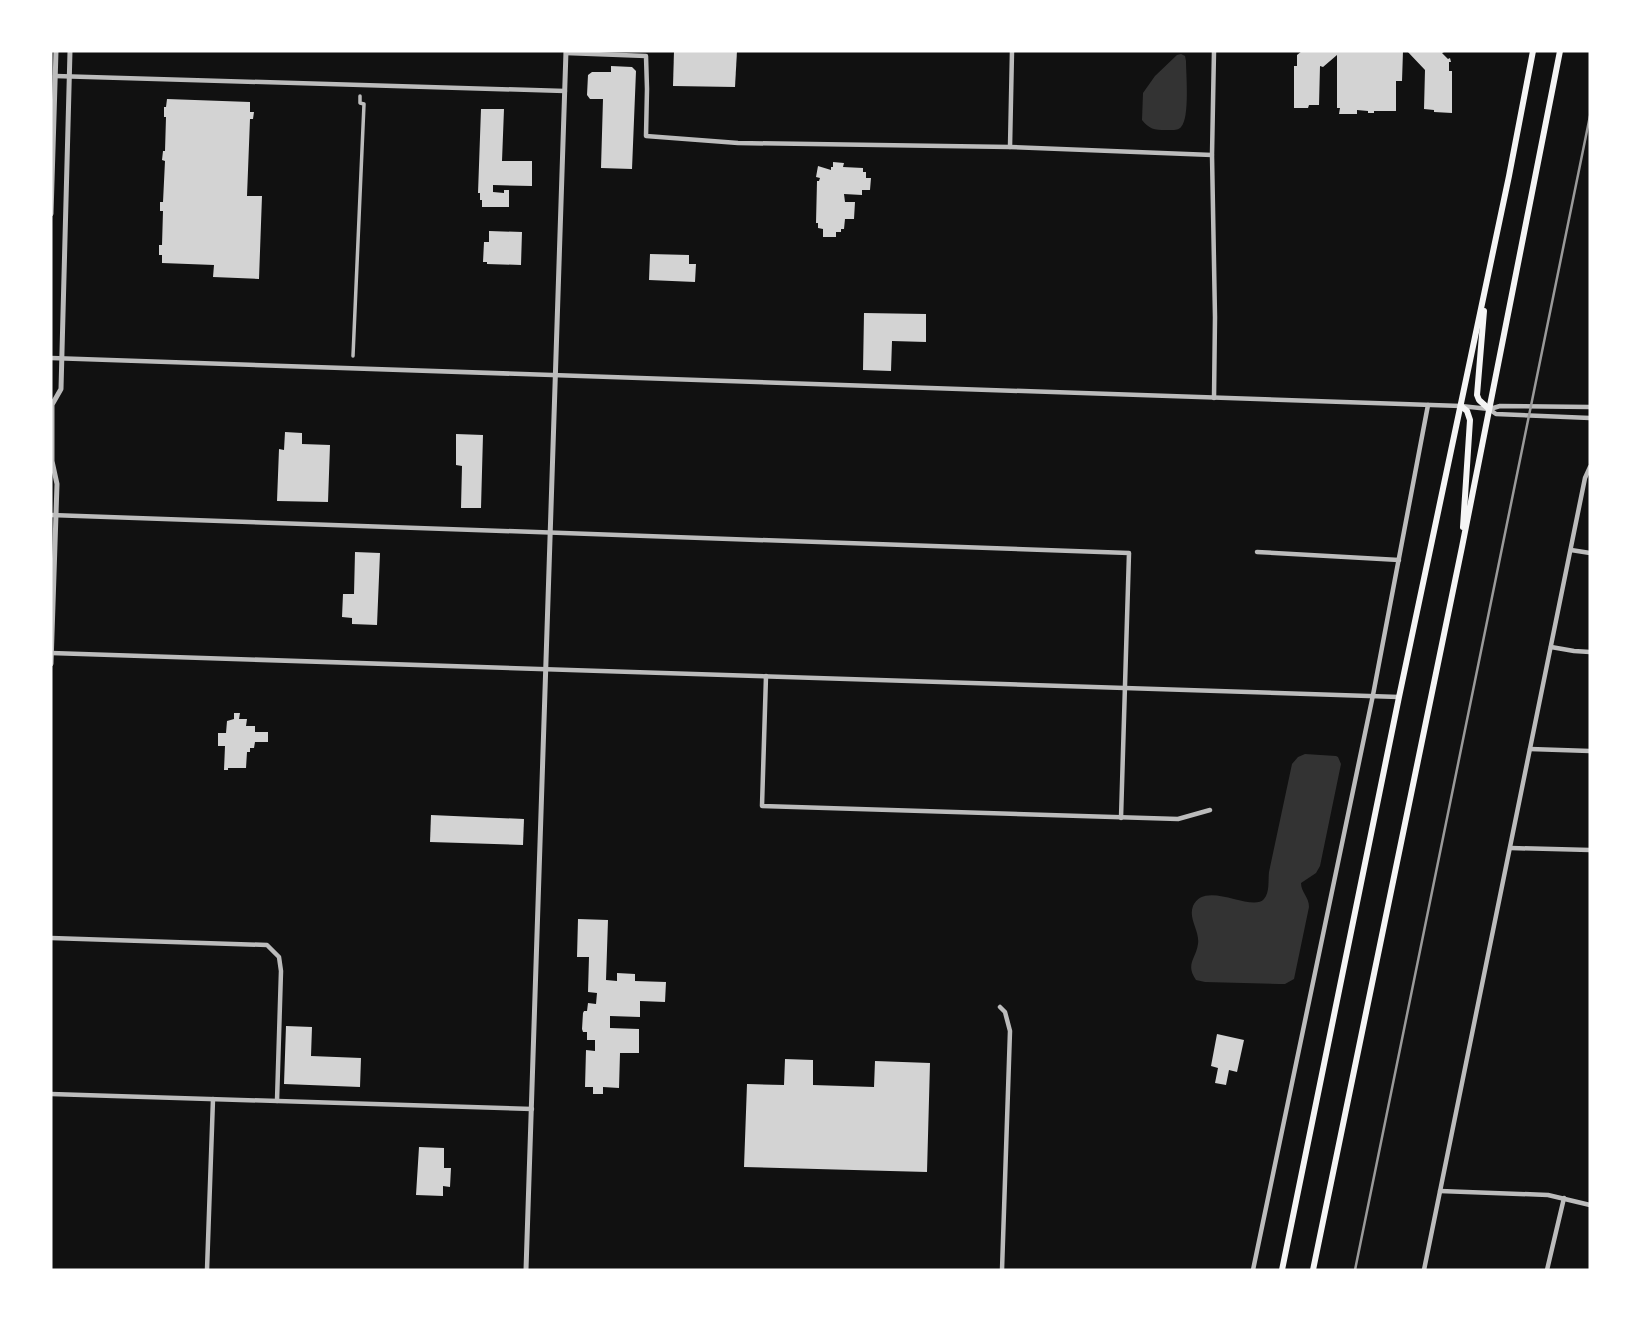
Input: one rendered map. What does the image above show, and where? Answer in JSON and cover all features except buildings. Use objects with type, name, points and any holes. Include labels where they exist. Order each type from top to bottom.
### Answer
[{"type":"main road","points":[[1282,1270],[1533,51]]},
{"type":"main road","points":[[1313,1270],[1462,547],[1560,51]]},
{"type":"main road","points":[[1487,282],[1477,395],[1489,409]]},
{"type":"main road","points":[[1461,406],[1467,411],[1470,420],[1462,547]]},
{"type":"street","points":[[51,214],[56,51]]},
{"type":"street","points":[[51,664],[57,484],[51,462],[52,401],[61,388],[70,51]]},
{"type":"street","points":[[1010,147],[1012,51]]},
{"type":"street","points":[[1214,51],[1214,398]]},
{"type":"street","points":[[526,1270],[566,52],[646,56],[646,136],[738,142],[1010,147],[1212,156]]},
{"type":"street","points":[[55,76],[565,91]]},
{"type":"street","points":[[353,356],[364,104],[360,103],[359,96]]},
{"type":"street","points":[[51,358],[1489,409],[1500,405],[1590,407]]},
{"type":"street","points":[[1253,1270],[1373,695],[1428,405]]},
{"type":"street","points":[[1489,409],[1496,414],[1590,418]]},
{"type":"street","points":[[1424,1270],[1590,467]]},
{"type":"street","points":[[54,515],[1129,553],[1121,818]]},
{"type":"street","points":[[1571,550],[1590,553]]},
{"type":"street","points":[[1257,552],[1399,560]]},
{"type":"street","points":[[1551,648],[1590,652]]},
{"type":"street","points":[[51,653],[1399,697]]},
{"type":"street","points":[[766,676],[762,806],[1178,819],[1210,810]]},
{"type":"street","points":[[1530,749],[1590,751]]},
{"type":"street","points":[[1510,848],[1590,850]]},
{"type":"street","points":[[51,938],[267,945],[279,957],[281,971],[277,1101]]},
{"type":"street","points":[[1000,1007],[1005,1012],[1010,1031],[1002,1270]]},
{"type":"street","points":[[51,1094],[532,1109]]},
{"type":"street","points":[[207,1270],[213,1099]]},
{"type":"street","points":[[1440,1191],[1548,1195],[1590,1205]]},
{"type":"street","points":[[1547,1270],[1564,1198]]},
{"type":"shaded area","points":[[1181,54],[1186,61],[1187,106],[1184,122],[1176,130],[1152,128],[1142,120],[1143,93],[1155,76]]},
{"type":"shaded area","points":[[1305,754],[1336,756],[1341,764],[1320,866],[1316,873],[1301,883],[1309,907],[1294,979],[1285,984],[1196,980],[1191,970],[1198,939],[1192,916],[1193,906],[1207,895],[1250,902],[1264,899],[1292,764]]},
{"type":"railway","points":[[1355,1270],[1590,116]]}]
